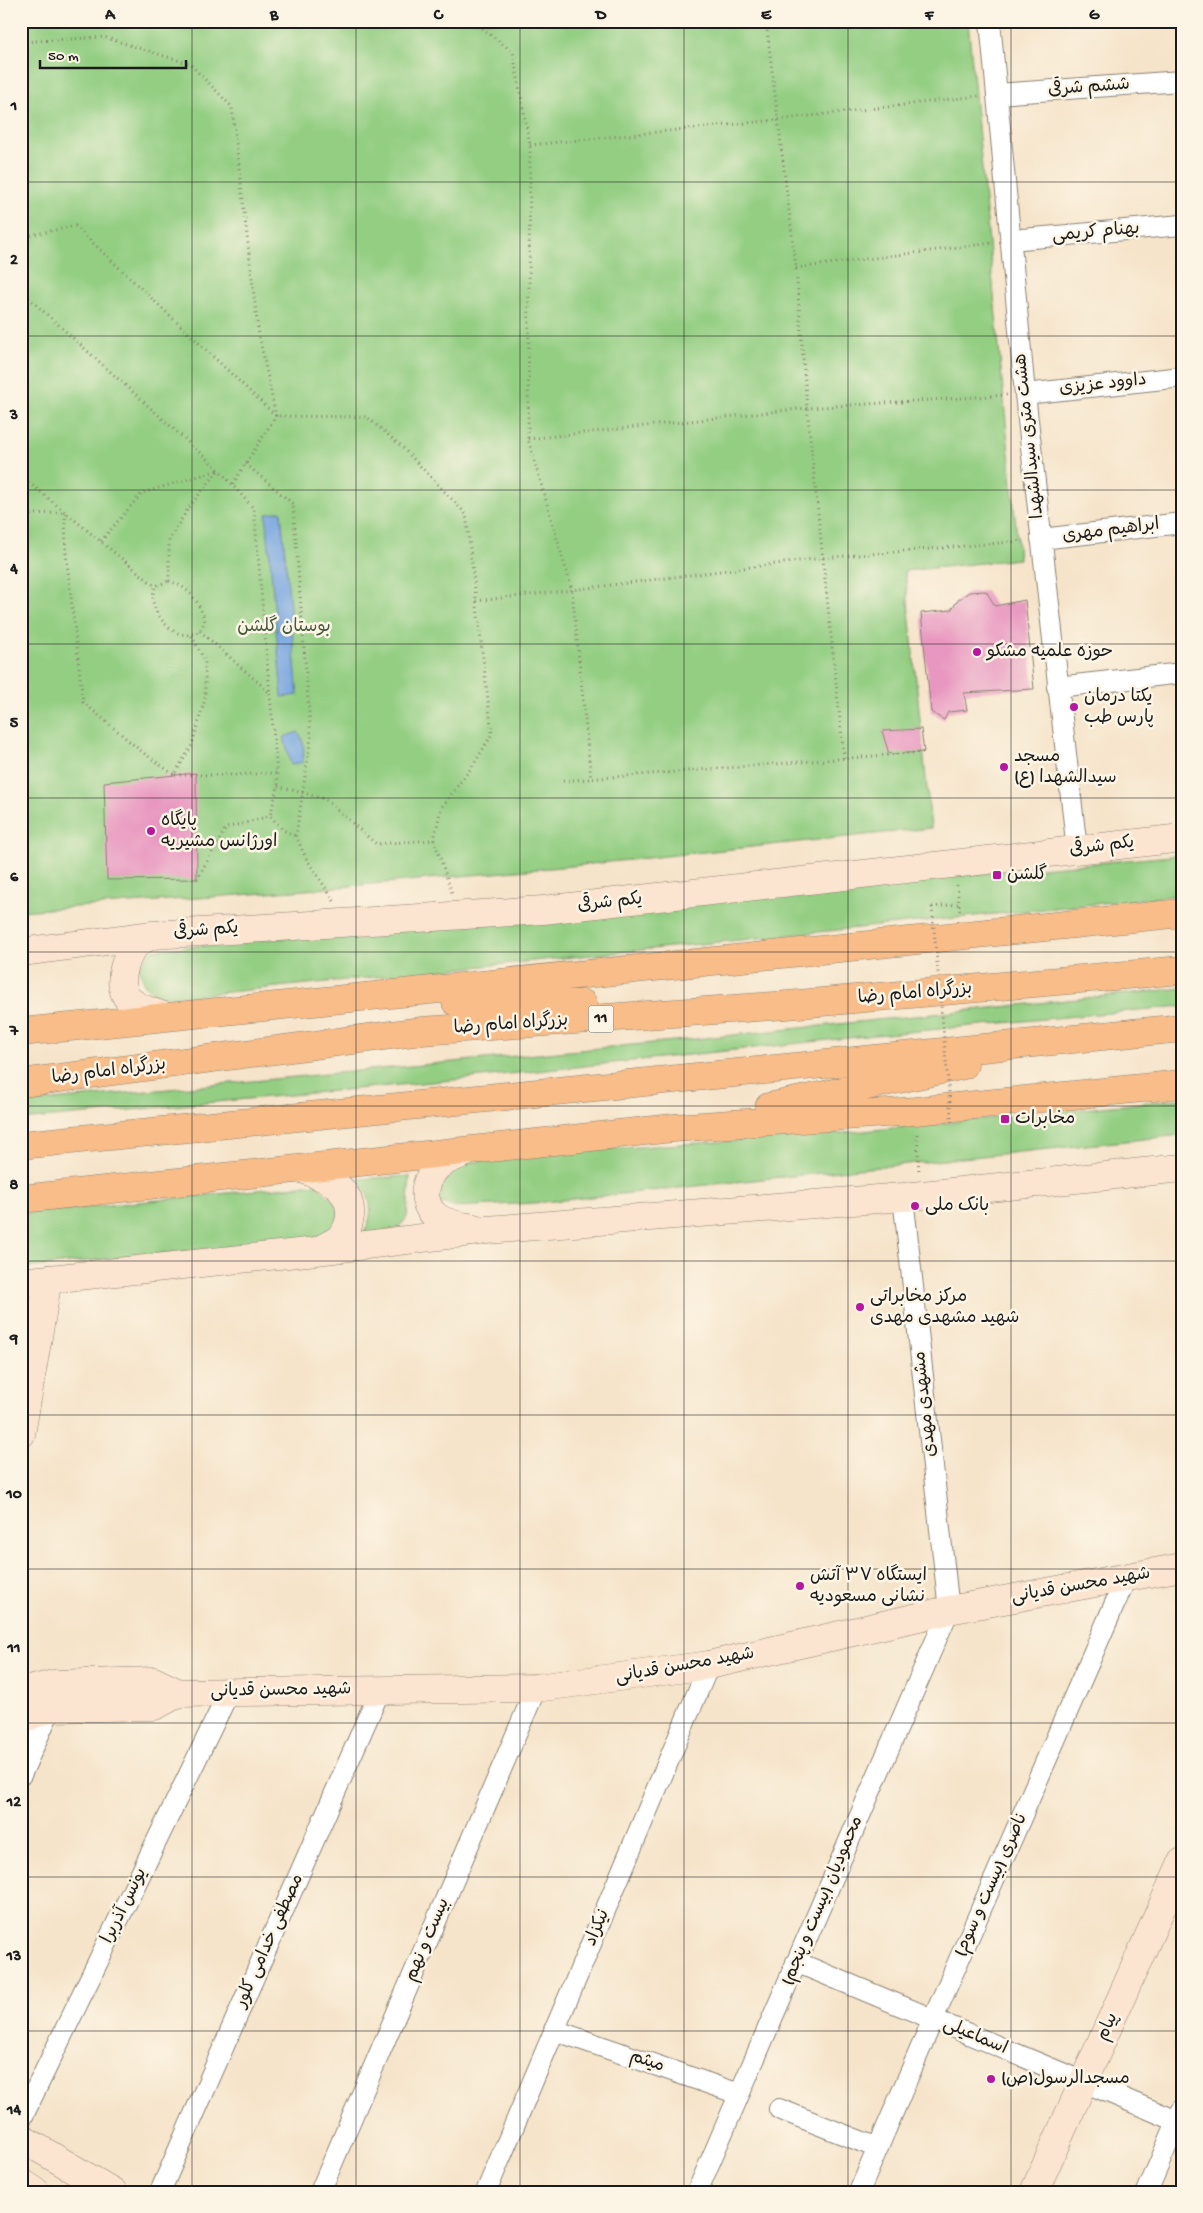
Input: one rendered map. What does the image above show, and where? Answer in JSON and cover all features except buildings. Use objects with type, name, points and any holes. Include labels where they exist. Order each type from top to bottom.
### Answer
[{"type":"highway","points":[[21,1032],[1182,913]]},
{"type":"highway","name":"بزرگراه امام رضا","points":[[21,1083],[422,1031],[787,1005],[1182,970]]},
{"type":"highway","points":[[315,1001],[787,1005]]},
{"type":"highway","points":[[21,1144],[1182,1028]]},
{"type":"highway","points":[[672,1128],[1096,1036]]},
{"type":"highway","points":[[21,1199],[672,1128],[915,1111],[1182,1084]]},
{"type":"main road","name":"یکم شرقی","points":[[164,1016],[135,1004],[126,996],[124,983],[126,959],[139,942],[153,935],[543,910],[1182,838]]},
{"type":"main road","points":[[21,952],[153,935]]},
{"type":"main road","points":[[473,1150],[443,1162],[430,1174],[425,1189],[426,1202],[436,1217],[454,1224],[488,1230]]},
{"type":"main road","points":[[21,1434],[34,1281],[317,1252],[488,1230],[912,1196],[1182,1168]]},
{"type":"main road","points":[[302,1169],[328,1178],[345,1192],[351,1208],[350,1224],[340,1238],[317,1252]]},
{"type":"main road","name":"شهید محسن قدیانی","points":[[21,1692],[53,1684],[154,1681],[179,1693],[536,1688],[709,1665],[949,1610],[1182,1567]]},
{"type":"main road","name":"شهید محسن قدیانی","points":[[21,1719],[51,1708],[155,1706],[179,1693]]},
{"type":"main road","name":"پیام","points":[[1034,2192],[1182,1862]]},
{"type":"main road","points":[[21,2138],[113,2192]]},
{"type":"main road","points":[[21,2182],[36,2192]]},
{"type":"street","name":"هشت متری سیدالشهدا","points":[[990,21],[1025,394],[1077,850]]},
{"type":"street","name":"ششم شرقی","points":[[997,94],[1182,81]]},
{"type":"street","name":"بهنام کریمی","points":[[1010,240],[1182,225]]},
{"type":"street","name":"داوود عزیزی","points":[[1025,394],[1182,377]]},
{"type":"street","name":"ابراهیم مهری","points":[[1041,539],[1182,522]]},
{"type":"street","points":[[1057,687],[1182,673]]},
{"type":"street","name":"مشهدی مهدی","points":[[912,1196],[949,1610]]},
{"type":"street","name":"ناصری (بیست و سوم)","points":[[859,2192],[1126,1578]]},
{"type":"street","name":"محمودیان (بیست و پنجم)","points":[[697,2192],[949,1610]]},
{"type":"street","name":"نیکزاد","points":[[486,2192],[709,1665]]},
{"type":"street","name":"بیست و نهم","points":[[320,2192],[536,1688]]},
{"type":"street","name":"مصطفی خدامی کلور","points":[[160,2192],[380,1690]]},
{"type":"street","name":"یونس آذربرا","points":[[21,2120],[228,1692]]},
{"type":"street","points":[[21,1775],[51,1708]]},
{"type":"street","name":"اسماعیلی","points":[[796,1962],[1083,2082],[1180,2118]]},
{"type":"street","name":"میثم","points":[[554,2030],[739,2094]]},
{"type":"street","points":[[779,2109],[878,2148]]},
{"type":"street","points":[[1147,2192],[1180,2118]]},
{"type":"path","points":[[476,21],[477,24],[513,52],[530,145],[528,439],[572,590],[591,779]]},
{"type":"path","points":[[766,21],[776,120],[796,268],[807,408],[844,758]]},
{"type":"path","points":[[21,42],[104,37],[190,64],[232,107],[258,330],[276,416],[232,485]]},
{"type":"path","points":[[530,145],[776,120],[997,94]]},
{"type":"path","points":[[21,237],[75,226],[276,416],[367,417],[400,445],[466,514],[492,734],[474,764],[441,808],[434,840],[459,915]]},
{"type":"path","points":[[796,268],[1010,240]]},
{"type":"path","points":[[21,291],[219,470],[254,510],[278,786],[270,816]]},
{"type":"path","points":[[528,439],[807,408],[1025,394]]},
{"type":"path","points":[[246,464],[293,504],[312,737],[296,836],[306,858],[348,922]]},
{"type":"path","points":[[101,541],[142,493],[219,470]]},
{"type":"path","points":[[168,581],[169,540],[189,507],[219,470]]},
{"type":"path","points":[[21,476],[155,586]]},
{"type":"path","points":[[21,515],[65,512]]},
{"type":"path","points":[[65,512],[66,553],[83,702],[141,751],[174,775],[196,773],[230,775],[277,773]]},
{"type":"path","points":[[476,600],[572,590],[822,558],[1041,539]]},
{"type":"path","points":[[168,581],[178,584],[194,597],[205,620],[200,631],[191,635],[179,634],[166,624],[158,614],[152,600],[155,586],[168,581]]},
{"type":"path","points":[[200,631],[270,693]]},
{"type":"path","points":[[174,775],[192,745],[205,699],[204,661],[191,635]]},
{"type":"path","points":[[563,781],[924,752]]},
{"type":"path","points":[[278,786],[325,799],[376,844],[434,840]]},
{"type":"path","points":[[270,816],[283,830],[296,836]]},
{"type":"path","points":[[197,879],[226,828],[270,816]]},
{"type":"path","points":[[952,1126],[932,907],[959,904]]},
{"type":"path","points":[[912,1196],[916,1130]]},
{"type":"green space","name":"بوستان گلشن","points":[[21,21],[968,21],[1019,559],[905,571],[931,828],[572,866],[294,891],[21,911]]},
{"type":"green space","points":[[1182,855],[1182,895],[189,996],[160,997],[145,986],[139,966],[153,950]]},
{"type":"green space","points":[[1182,988],[1182,1006],[876,1035],[453,1080],[21,1120],[21,1103],[695,1039]]},
{"type":"green space","points":[[1182,1099],[1182,1135],[535,1203],[454,1207],[438,1202],[438,1178],[450,1165],[532,1154],[834,1134]]},
{"type":"green space","points":[[410,1176],[407,1217],[403,1223],[388,1231],[363,1233],[370,1219],[371,1212],[366,1192],[357,1179]]},
{"type":"green space","points":[[316,1184],[341,1208],[331,1236],[21,1268],[21,1214]]},
{"type":"water","points":[[281,511],[298,695],[282,697],[266,514]]},
{"type":"water","points":[[298,732],[303,743],[303,762],[291,765],[284,737]]},
{"type":"place","name":"حوزه علمیه مشکو","points":[[977,652]]},
{"type":"place","name":"یکتا درمان پارس طب","points":[[1074,707]]},
{"type":"place","name":"مسجد سیدالشهدا (ع)","points":[[1004,767]]},
{"type":"place","name":"پایگاه اورژانس مشیریه","points":[[151,831]]},
{"type":"place","name":"گلشن","points":[[997,875]]},
{"type":"place","name":"مخابرات","points":[[1005,1119]]},
{"type":"place","name":"بانک ملی","points":[[915,1206]]},
{"type":"place","name":"مرکز مخابراتی شهید مشهدی مهدی","points":[[860,1307]]},
{"type":"place","name":"ایستگاه ۳۷ آتش نشانی مسعودیه","points":[[800,1586]]},
{"type":"place","name":"مسجدالرسول(ص)","points":[[991,2079]]}]
